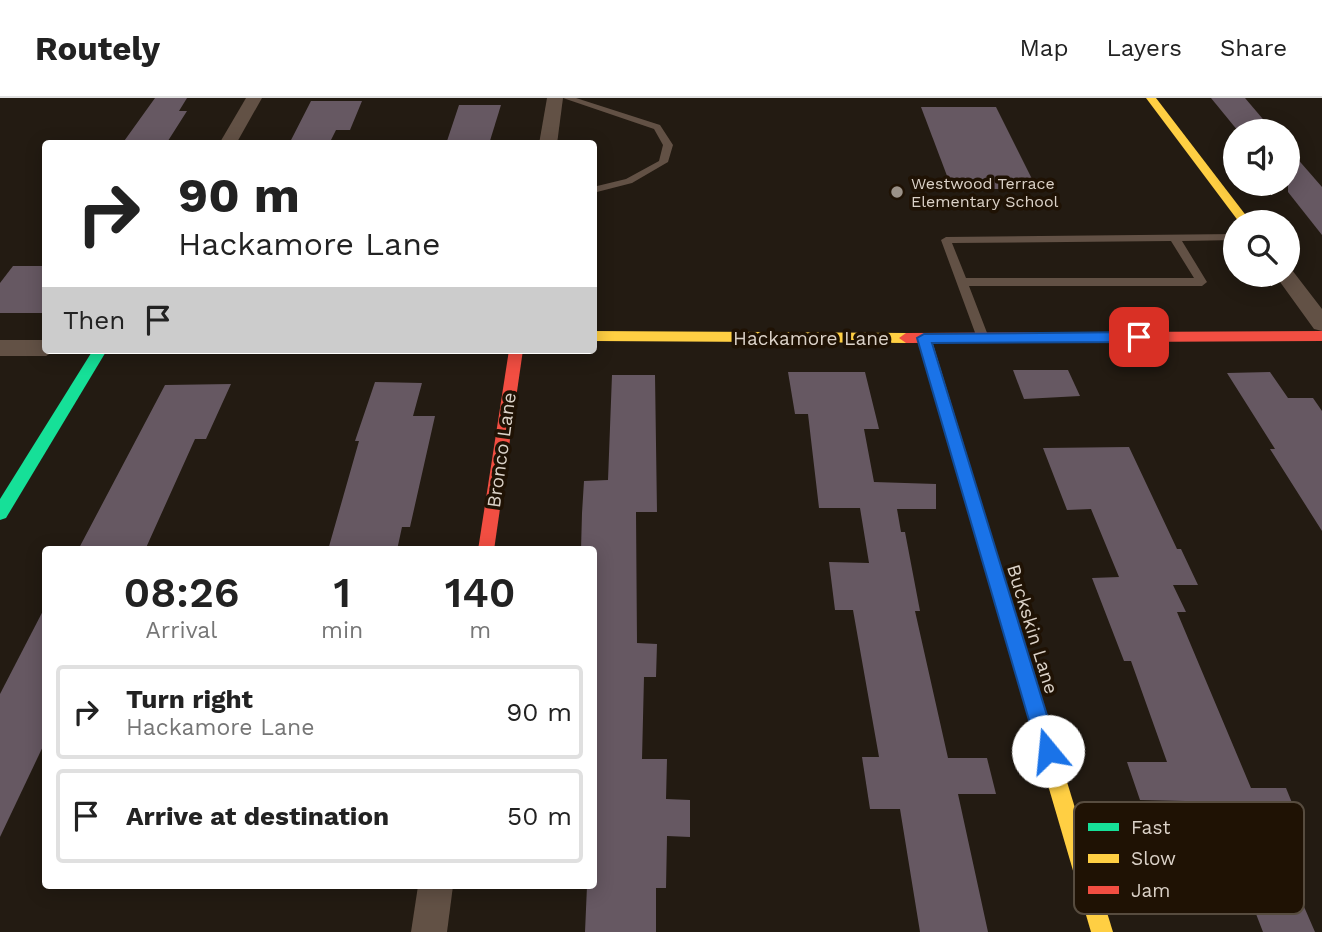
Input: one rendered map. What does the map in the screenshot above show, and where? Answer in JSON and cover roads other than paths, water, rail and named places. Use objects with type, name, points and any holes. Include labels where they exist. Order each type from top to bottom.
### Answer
[{"type":"street","points":[[228,140],[254,98]]},
{"type":"street","points":[[549,140],[555,98]]},
{"type":"street","points":[[1151,98],[1236,210]]},
{"type":"street","points":[[1294,287],[1322,324]]},
{"type":"street","name":"Hackamore Lane","points":[[597,336],[1322,336]]},
{"type":"street","name":"Buckskin Lane","points":[[924,338],[1074,839]]},
{"type":"street","points":[[0,348],[42,348]]},
{"type":"street","points":[[0,513],[98,354]]},
{"type":"street","name":"Bronco Lane","points":[[487,546],[515,354]]},
{"type":"street","points":[[429,932],[436,889]]},
{"type":"street","name":"Buckskin Lane","points":[[1097,914],[1102,932]]},
{"type":"lane","points":[[567,98],[657,127],[668,145],[663,162],[629,181],[597,189]]},
{"type":"lane","points":[[962,282],[1202,282],[1174,237]]},
{"type":"lane","points":[[983,338],[946,240],[1223,237]]},
{"type":"place","name":"Westwood Terrace Elementary School","points":[[897,192]]}]
